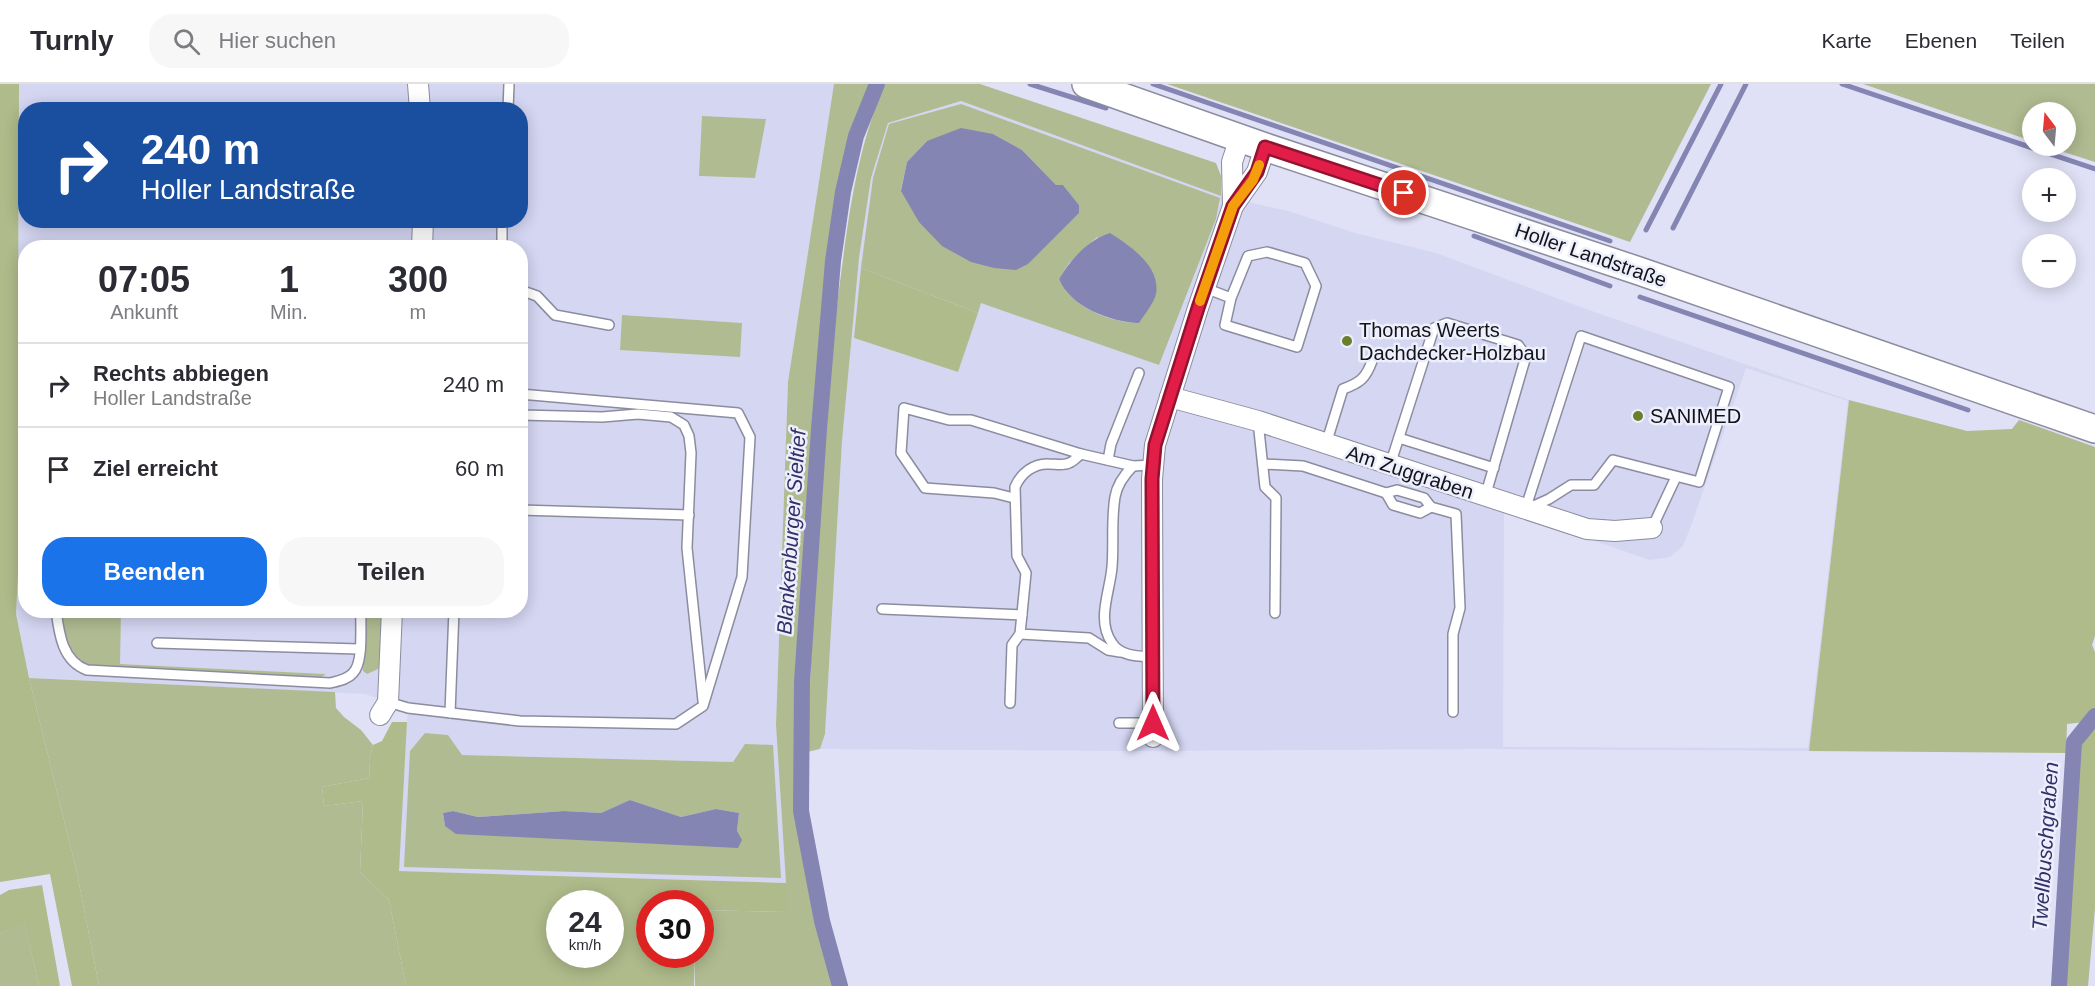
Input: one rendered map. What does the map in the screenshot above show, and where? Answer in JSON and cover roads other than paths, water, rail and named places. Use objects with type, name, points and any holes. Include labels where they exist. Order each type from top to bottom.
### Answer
[{"type":"main road","name":"Holler Landstraße","points":[[1086,84],[2095,429]]},
{"type":"street","points":[[418,84],[419,102]]},
{"type":"street","points":[[1233,206],[1232,162],[1240,138]]},
{"type":"street","points":[[1153,730],[1153,465],[1155,445],[1233,206],[1257,172],[1265,147]]},
{"type":"street","name":"Am Zuggraben","points":[[1170,397],[1258,422],[1587,529],[1615,531],[1652,528]]},
{"type":"street","points":[[384,709],[391,618]]},
{"type":"lane","points":[[508,102],[509,84]]},
{"type":"lane","points":[[1267,252],[1305,263],[1316,286],[1297,347],[1225,325],[1231,298],[1248,256],[1267,252]]},
{"type":"lane","points":[[1205,288],[1231,298]]},
{"type":"lane","points":[[528,293],[537,296],[555,315],[609,325]]},
{"type":"lane","points":[[1390,465],[1434,328],[1447,323],[1518,345],[1526,356],[1485,497]]},
{"type":"lane","points":[[1581,336],[1729,387],[1700,482],[1613,460],[1594,485],[1571,485],[1549,499],[1524,510],[1581,336]]},
{"type":"lane","points":[[1326,444],[1343,389],[1360,383],[1368,374],[1372,361]]},
{"type":"lane","points":[[1108,460],[1111,444],[1139,373]]},
{"type":"lane","points":[[384,709],[408,708],[520,721],[676,724],[703,706],[742,577],[750,437],[738,413],[528,395]]},
{"type":"lane","points":[[1014,498],[994,493],[925,488],[901,453],[904,408],[949,420],[971,420],[1081,454],[1132,466],[1153,465]]},
{"type":"lane","points":[[528,415],[602,417],[638,414],[671,417],[684,425],[691,453],[687,548],[703,706]]},
{"type":"lane","points":[[1258,422],[1265,487],[1276,498],[1275,613]]},
{"type":"lane","points":[[1399,438],[1494,468]]},
{"type":"lane","points":[[1010,703],[1012,645],[1020,634],[1026,573],[1017,556],[1014,498],[1018,480],[1031,468],[1047,464],[1070,463],[1081,454]]},
{"type":"lane","points":[[1263,464],[1303,466],[1386,493],[1397,490],[1424,498],[1431,507],[1456,514],[1460,608],[1453,634],[1453,712]]},
{"type":"lane","points":[[1120,652],[1112,644],[1106,630],[1104,616],[1112,568],[1115,496],[1120,482],[1132,466]]},
{"type":"lane","points":[[1652,528],[1676,477]]},
{"type":"lane","points":[[1386,493],[1393,505],[1420,513],[1431,507]]},
{"type":"lane","points":[[528,510],[689,515]]},
{"type":"lane","points":[[882,609],[1022,615]]},
{"type":"lane","points":[[58,618],[67,655],[77,666],[91,671],[330,683],[352,675],[358,661],[361,618]]},
{"type":"lane","points":[[450,713],[454,618]]},
{"type":"lane","points":[[1020,634],[1089,638],[1108,650],[1134,656],[1154,657]]},
{"type":"lane","points":[[157,643],[359,650]]},
{"type":"lane","points":[[1119,723],[1153,730]]},
{"type":"water","points":[[961,128],[993,134],[1022,150],[1056,185],[1063,185],[1079,205],[1079,213],[1028,264],[1016,270],[994,268],[971,262],[942,246],[919,222],[901,191],[907,162],[927,141]]},
{"type":"water","points":[[1110,233],[1135,251],[1154,274],[1156,294],[1139,323],[1116,320],[1082,305],[1064,289],[1059,279],[1081,251],[1094,240]]},
{"type":"water","points":[[630,800],[681,817],[716,809],[739,813],[737,831],[742,840],[738,848],[456,834],[445,826],[443,813],[453,811],[478,817],[564,811],[601,813]]},
{"type":"waterway","name":"Blankenburger Sieltief","points":[[840,986],[822,921],[801,811],[802,682],[833,261],[843,192],[856,136],[877,84]]},
{"type":"waterway","points":[[1030,84],[1106,108]]},
{"type":"waterway","points":[[1153,84],[1610,241]]},
{"type":"waterway","points":[[1646,230],[1721,84]]},
{"type":"waterway","points":[[1673,228],[1746,84]]},
{"type":"waterway","points":[[1842,84],[2095,169]]},
{"type":"waterway","points":[[1474,236],[1610,286]]},
{"type":"waterway","points":[[1640,297],[1968,410]]},
{"type":"waterway","name":"Twellbuschgraben","points":[[2059,986],[2074,742],[2095,716]]},
{"type":"place","name":"Thomas Weerts Dachdecker-Holzbau","points":[[1347,341]]},
{"type":"place","name":"SANIMED","points":[[1638,416]]}]
